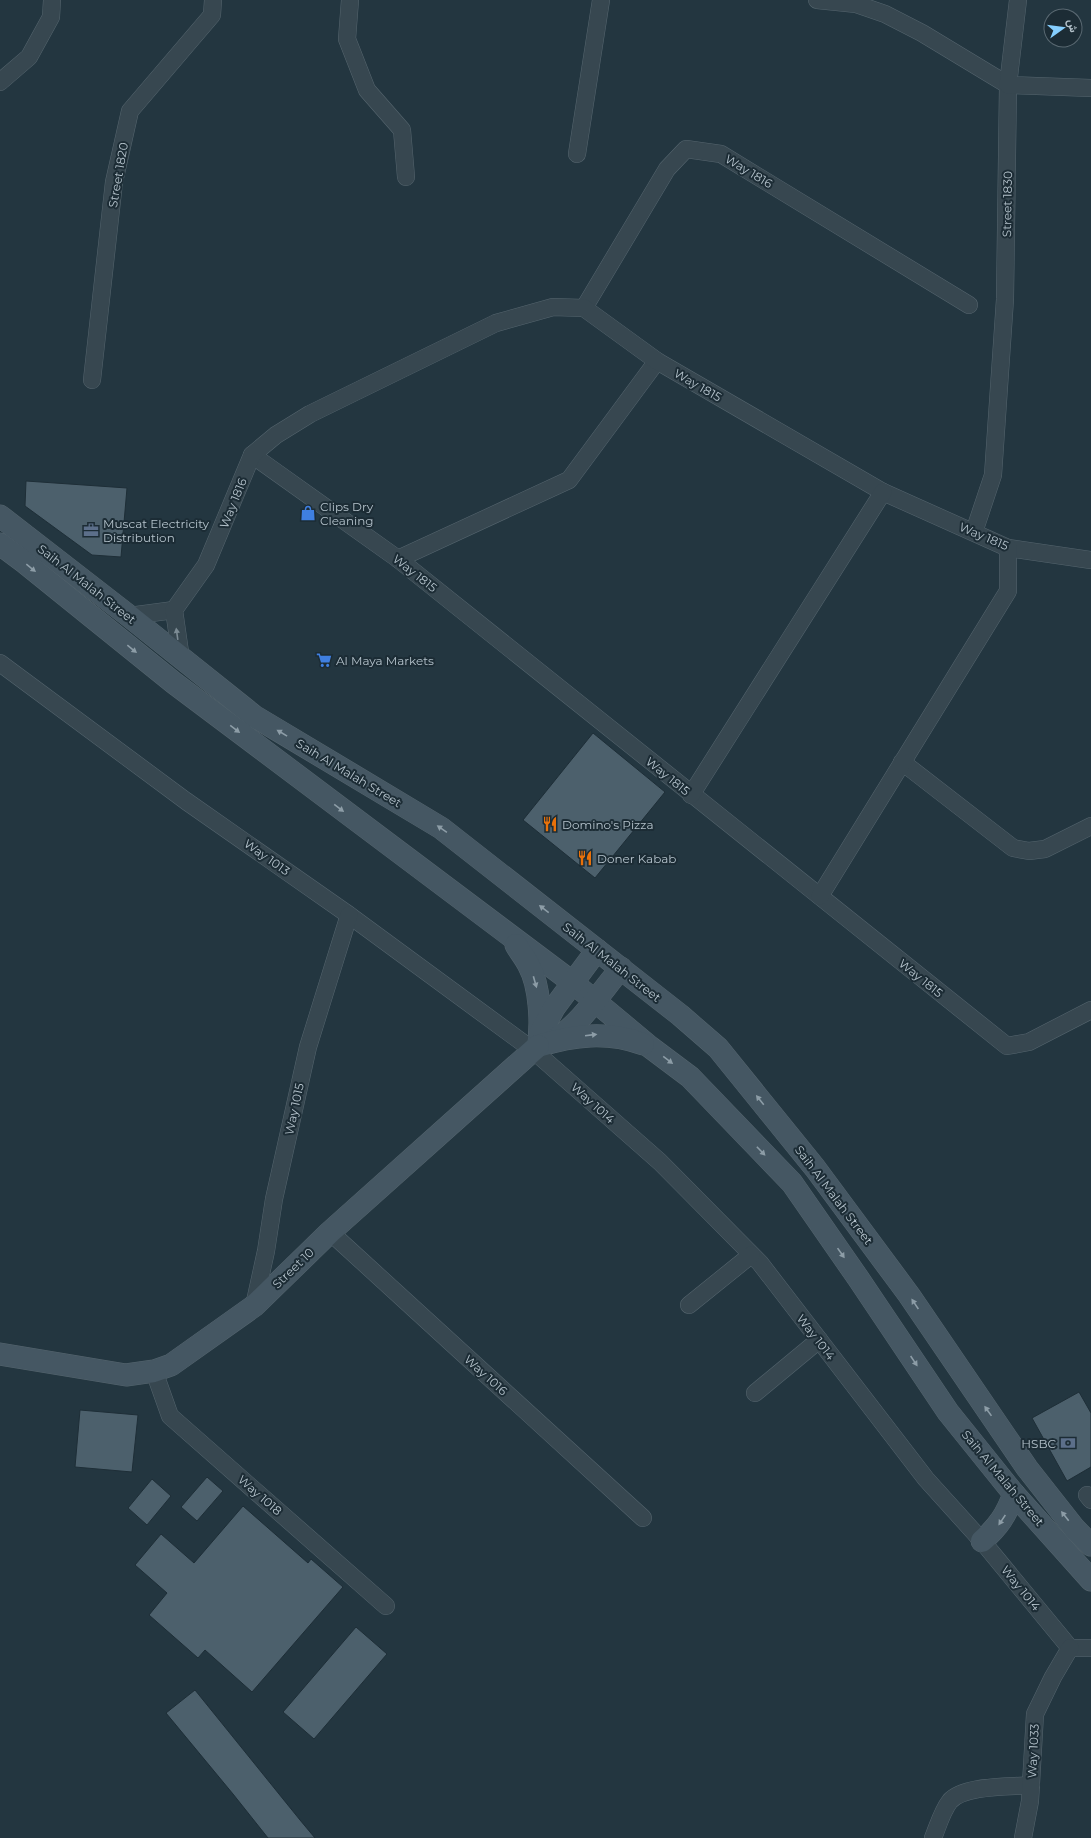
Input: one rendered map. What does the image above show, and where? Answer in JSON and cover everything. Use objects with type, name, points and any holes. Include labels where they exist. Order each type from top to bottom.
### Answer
[{"type":"street","points":[[0,82],[29,57],[51,17],[52,0]]},
{"type":"street","name":"Street 1820","points":[[92,380],[114,182],[130,111],[212,15],[213,0]]},
{"type":"street","points":[[350,0],[347,39],[367,90],[402,130],[406,177]]},
{"type":"street","points":[[577,154],[601,0]]},
{"type":"street","points":[[817,0],[856,4],[885,14],[922,33],[1008,85],[1091,88]]},
{"type":"street","name":"Street 1830","points":[[974,532],[993,475],[1005,299],[1008,85],[1018,0]]},
{"type":"street","name":"Way 1816","points":[[584,308],[667,169],[686,149],[721,154],[969,305]]},
{"type":"street","points":[[252,455],[276,435],[310,414],[496,323],[553,307],[584,308]]},
{"type":"street","name":"Way 1815","points":[[584,308],[656,361],[883,492],[1008,548],[1091,560]]},
{"type":"street","points":[[398,559],[569,480],[656,361]]},
{"type":"street","name":"Way 1815","points":[[252,455],[398,559],[691,795],[1007,1046],[1029,1042],[1091,1010]]},
{"type":"street","name":"Way 1816","points":[[174,610],[206,565],[252,455]]},
{"type":"street","points":[[691,795],[883,492]]},
{"type":"street","name":"Saih Al Malah Street","points":[[0,516],[129,616],[254,716],[441,828],[680,1015],[718,1048],[815,1168],[909,1295],[1027,1468],[1075,1529],[1091,1545]]},
{"type":"street","name":"Saih Al Malah Street","points":[[0,544],[174,683],[572,982],[650,1047],[690,1077],[792,1183],[948,1412],[1014,1494],[1091,1580]]},
{"type":"street","points":[[820,896],[1008,591],[1008,548]]},
{"type":"street","points":[[129,616],[174,610],[181,658]]},
{"type":"street","name":"Way 1013","points":[[0,663],[186,801],[349,915],[541,1043]]},
{"type":"street","points":[[902,762],[1013,848],[1029,851],[1044,849],[1091,826]]},
{"type":"street","name":"Way 1015","points":[[254,1306],[266,1251],[274,1200],[308,1047],[349,915]]},
{"type":"street","points":[[510,936],[530,967],[536,985],[541,1043]]},
{"type":"street","points":[[541,1043],[546,1022],[572,982],[597,950]]},
{"type":"street","points":[[541,1043],[564,1035],[595,1000],[620,968]]},
{"type":"street","points":[[541,1043],[595,1034],[632,1040],[650,1047]]},
{"type":"street","name":"Street 10","points":[[0,1354],[126,1375],[154,1371],[171,1365],[254,1306],[330,1232],[541,1043]]},
{"type":"street","name":"Way 1014","points":[[541,1043],[760,1263],[926,1479],[982,1541],[1070,1648]]},
{"type":"street","name":"Way 1016","points":[[330,1232],[643,1518]]},
{"type":"street","points":[[689,1305],[751,1255]]},
{"type":"street","points":[[755,1394],[819,1340]]},
{"type":"street","name":"Way 1018","points":[[154,1371],[170,1416],[386,1606]]},
{"type":"street","points":[[982,1541],[996,1528],[1007,1512],[1014,1494]]},
{"type":"street","points":[[1070,1648],[1091,1648]]},
{"type":"street","name":"Way 1033","points":[[1023,1838],[1030,1801],[1035,1714],[1052,1677],[1070,1648]]},
{"type":"street","points":[[933,1838],[945,1809],[957,1795],[974,1790],[1031,1785]]},
{"type":"building","name":"Muscat Electricity Distribution","points":[[26,481],[127,488],[121,557],[92,555],[25,506]]},
{"type":"building","points":[[593,733],[665,792],[595,878],[523,820]]},
{"type":"building","name":"HSBC","points":[[1079,1392],[1091,1413],[1091,1467],[1067,1481],[1032,1418]]},
{"type":"building","points":[[80,1410],[138,1415],[132,1472],[75,1467]]},
{"type":"building","points":[[207,1477],[223,1491],[197,1521],[181,1507]]},
{"type":"building","points":[[152,1479],[171,1496],[147,1525],[128,1508]]},
{"type":"building","points":[[243,1506],[308,1563],[311,1559],[343,1587],[252,1692],[205,1650],[198,1658],[149,1615],[167,1593],[135,1565],[161,1534],[194,1563]]},
{"type":"building","points":[[356,1627],[387,1654],[314,1739],[283,1712]]},
{"type":"building","points":[[195,1690],[315,1838],[268,1838],[166,1713]]},
{"type":"place","name":"Clips Dry Cleaning","points":[[308,513]]},
{"type":"place","name":"Muscat Electricity Distribution","points":[[91,530]]},
{"type":"place","name":"Al Maya Markets","points":[[324,660]]},
{"type":"place","name":"Domino's Pizza","points":[[550,824]]},
{"type":"place","name":"Doner Kabab","points":[[585,858]]},
{"type":"place","name":"HSBC","points":[[1068,1443]]}]
